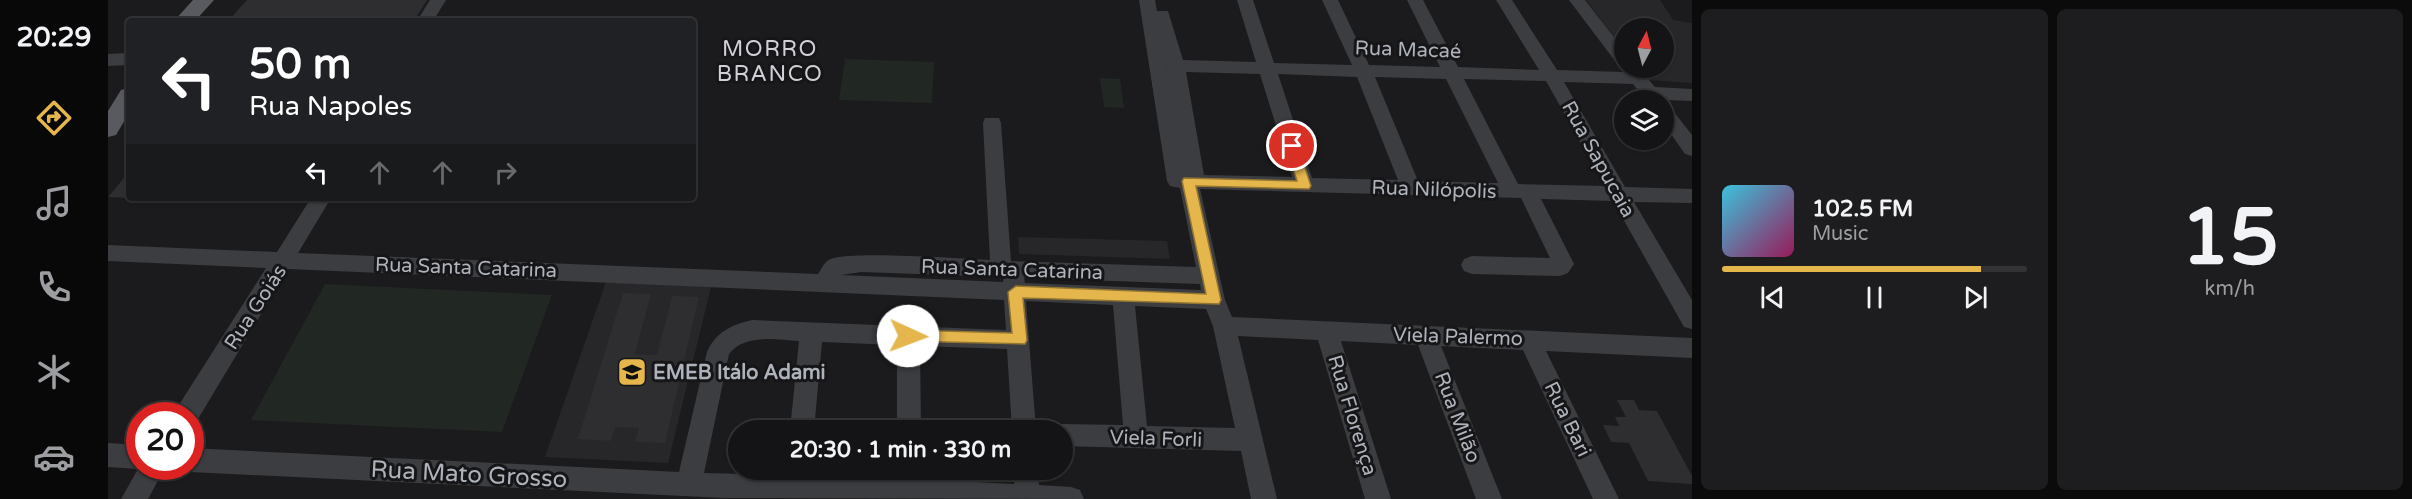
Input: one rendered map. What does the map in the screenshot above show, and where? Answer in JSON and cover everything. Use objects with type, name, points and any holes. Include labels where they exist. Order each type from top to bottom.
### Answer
[{"type":"main road","points":[[187,18],[204,0]]},
{"type":"main road","points":[[108,129],[126,100]]},
{"type":"street","points":[[427,18],[438,0]]},
{"type":"street","points":[[1147,0],[1171,75]]},
{"type":"street","points":[[1159,0],[1187,181],[1214,300],[1224,326],[1264,499]]},
{"type":"street","points":[[1245,0],[1305,186]]},
{"type":"street","points":[[1330,0],[1364,70],[1411,188]]},
{"type":"street","points":[[1415,0],[1452,73],[1563,264],[1560,267],[1472,265]]},
{"type":"street","name":"Rua Sapucaia","points":[[1504,0],[1551,75],[1692,320]]},
{"type":"street","points":[[1577,0],[1614,48]]},
{"type":"street","points":[[108,60],[126,59]]},
{"type":"street","name":"Rua Macaé","points":[[1171,75],[1267,67],[1551,75],[1614,73]]},
{"type":"street","points":[[1638,78],[1647,90]]},
{"type":"street","points":[[1674,96],[1692,95]]},
{"type":"street","points":[[992,123],[1007,268],[1016,292],[1024,420]]},
{"type":"street","points":[[1674,125],[1692,149]]},
{"type":"street","name":"Rua Nilópolis","points":[[1187,181],[1692,196]]},
{"type":"street","name":"Rua Goiás","points":[[195,402],[286,259],[319,201]]},
{"type":"street","name":"Rua Santa Catarina","points":[[108,253],[1214,300]]},
{"type":"street","name":"Rua Santa Catarina","points":[[825,282],[830,270],[844,264],[1209,276]]},
{"type":"street","points":[[1123,295],[1136,437]]},
{"type":"street","name":"Viela Palermo","points":[[1224,326],[1692,348]]},
{"type":"street","points":[[689,484],[722,344],[735,334],[752,330],[1020,340]]},
{"type":"street","name":"Rua Florença","points":[[1327,331],[1378,499]]},
{"type":"street","points":[[803,420],[811,333]]},
{"type":"street","points":[[908,336],[909,420]]},
{"type":"street","name":"Rua Milão","points":[[1426,336],[1489,499]]},
{"type":"street","name":"Rua Bari","points":[[1529,339],[1606,499]]},
{"type":"street","name":"Viela Forli","points":[[1073,435],[1250,440]]},
{"type":"street","points":[[108,455],[126,456]]},
{"type":"street","name":"Rua Mato Grosso","points":[[204,461],[658,491],[689,484],[723,493],[792,480]]},
{"type":"street","points":[[134,499],[146,480]]},
{"type":"street","name":"Rua Mato Grosso","points":[[910,480],[1027,498],[1071,499]]},
{"type":"street","points":[[1026,480],[1027,498]]},
{"type":"shaded area","points":[[1586,0],[1660,0],[1672,18],[1614,18],[1614,37]]},
{"type":"shaded area","points":[[1674,20],[1692,23],[1692,83],[1647,80],[1646,78],[1674,78]]},
{"type":"shaded area","points":[[845,59],[934,62],[932,103],[839,100]]},
{"type":"shaded area","points":[[1100,78],[1120,79],[1124,108],[1104,107]]},
{"type":"shaded area","points":[[1018,237],[1167,241],[1170,259],[1019,254]]},
{"type":"shaded area","name":"EMEB Itálo Adami","points":[[606,282],[711,287],[668,463],[545,457]]},
{"type":"shaded area","points":[[325,284],[552,295],[502,432],[251,420]]},
{"type":"building","points":[[247,0],[427,0],[416,18],[231,18]]},
{"type":"building","points":[[126,176],[126,198],[108,197]]},
{"type":"building","points":[[623,293],[651,294],[635,354],[657,355],[672,296],[699,297],[665,443],[635,442],[639,428],[615,427],[611,441],[578,439]]},
{"type":"building","points":[[1617,400],[1634,400],[1639,410],[1657,411],[1692,476],[1692,484],[1648,481],[1629,443],[1611,442],[1603,425],[1619,426],[1615,417],[1626,417]]},
{"type":"place","name":"EMEB Itálo Adami","points":[[632,372]]},
{"type":"district","name":"MORRO BRANCO","points":[[770,60]]},
{"type":"route","points":[[908,336],[1020,340],[1016,292],[1214,300],[1188,181],[1305,186],[1292,146]]}]
